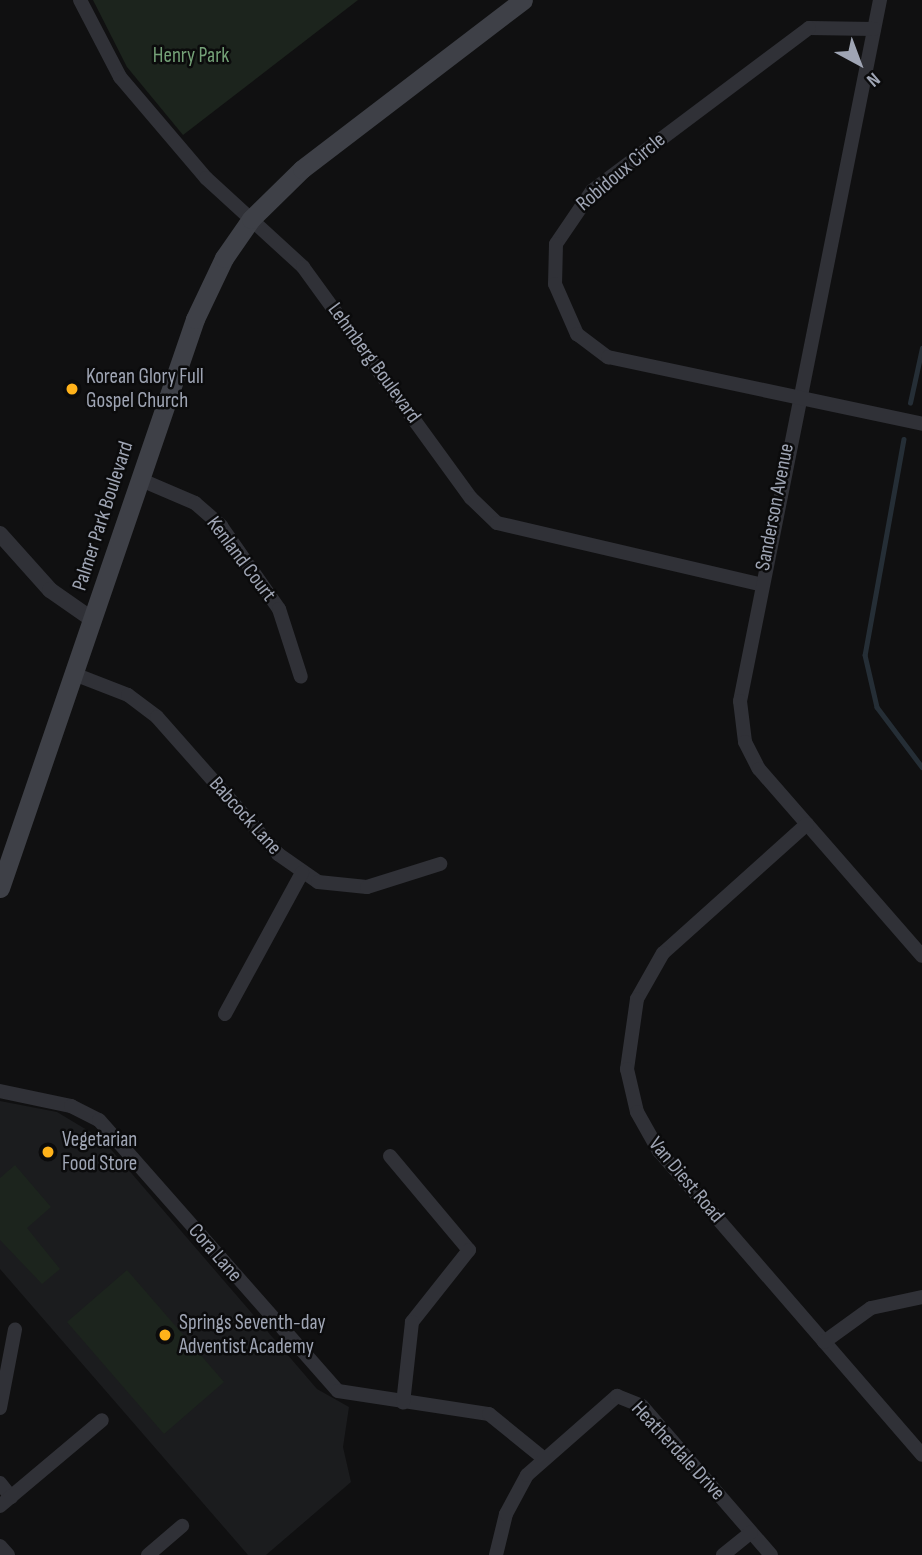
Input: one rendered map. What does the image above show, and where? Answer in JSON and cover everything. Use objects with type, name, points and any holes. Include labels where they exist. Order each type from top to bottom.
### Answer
[{"type":"main road","name":"Palmer Park Boulevard","points":[[0,888],[195,319],[251,219],[327,148],[523,0]]},
{"type":"street","name":"Lehmberg Boulevard","points":[[80,0],[120,77],[206,178],[315,281],[471,498],[497,523],[760,584]]},
{"type":"street","name":"Sanderson Avenue","points":[[880,0],[742,673],[742,727],[758,769],[922,956]]},
{"type":"street","name":"Robidoux Circle","points":[[874,29],[826,25],[793,38],[592,191],[556,244],[559,303],[592,347],[627,364],[922,425]]},
{"type":"street","name":"Kenland Court","points":[[139,479],[195,503],[221,526],[279,609],[300,677]]},
{"type":"street","points":[[0,534],[50,590],[93,621]]},
{"type":"street","name":"Babcock Lane","points":[[74,674],[128,695],[158,717],[278,854],[302,873],[352,889],[398,881],[440,864]]},
{"type":"street","name":"Van Diest Road","points":[[807,824],[663,953],[637,999],[627,1069],[637,1112],[659,1151],[922,1455]]},
{"type":"street","points":[[225,1014],[302,873]]},
{"type":"street","name":"Cora Lane","points":[[0,1091],[71,1106],[99,1120],[327,1382],[351,1397],[489,1414],[542,1457]]},
{"type":"street","points":[[390,1156],[469,1250],[412,1322],[403,1404]]},
{"type":"street","points":[[824,1342],[871,1308],[922,1297]]},
{"type":"street","points":[[0,1408],[15,1329]]},
{"type":"street","name":"Heatherdale Drive","points":[[496,1555],[515,1494],[542,1457],[607,1400],[634,1400],[771,1555]]},
{"type":"street","points":[[0,1483],[6,1502],[102,1420]]},
{"type":"street","points":[[148,1555],[182,1526]]},
{"type":"street","points":[[723,1555],[751,1532]]},
{"type":"street","points":[[0,1546],[8,1555]]},
{"type":"shaded area","name":"Springs Seventh-day Adventist Academy","points":[[0,1101],[57,1112],[102,1139],[317,1389],[349,1407],[343,1447],[351,1482],[266,1555],[248,1555],[0,1269]]},
{"type":"green space","name":"Henry Park","points":[[93,0],[358,0],[183,135],[127,67]]},
{"type":"green space","points":[[15,1165],[51,1207],[27,1228],[60,1269],[42,1284],[0,1240],[0,1178]]},
{"type":"green space","points":[[127,1270],[224,1382],[164,1434],[67,1322]]},
{"type":"waterway","points":[[910,403],[922,348]]},
{"type":"waterway","points":[[904,439],[865,655],[877,707],[922,767]]},
{"type":"place","name":"Korean Glory Full Gospel Church","points":[[72,389]]},
{"type":"place","name":"Vegetarian Food Store","points":[[48,1152]]},
{"type":"place","name":"Springs Seventh-day Adventist Academy","points":[[165,1335]]}]
